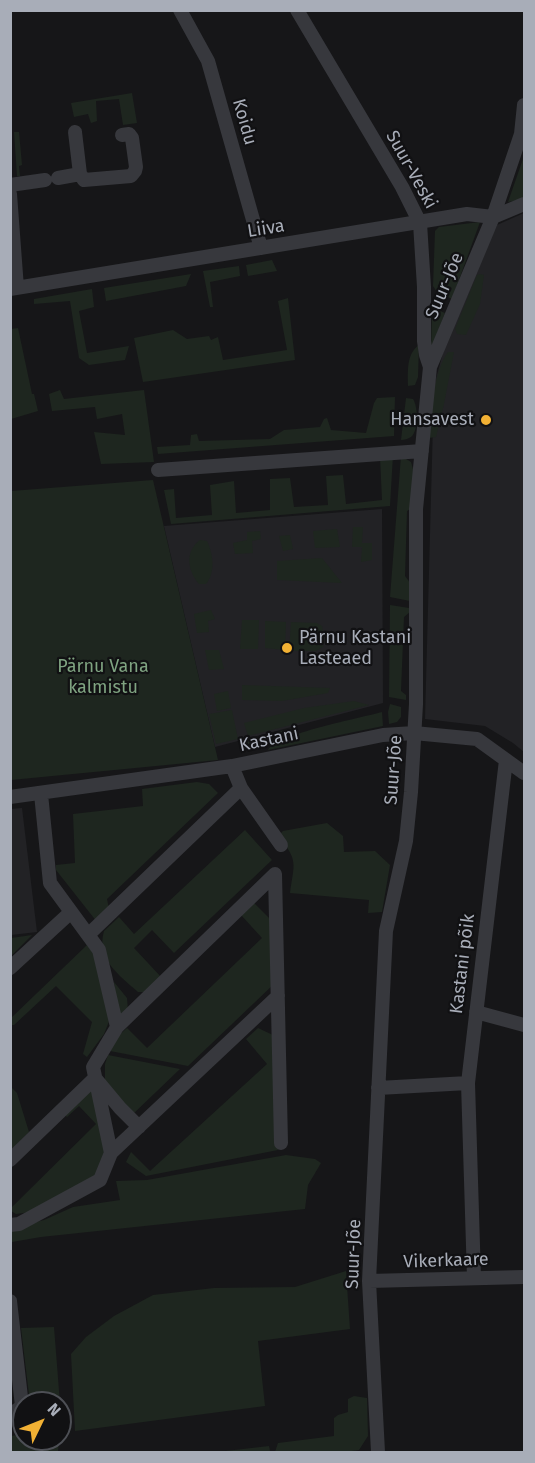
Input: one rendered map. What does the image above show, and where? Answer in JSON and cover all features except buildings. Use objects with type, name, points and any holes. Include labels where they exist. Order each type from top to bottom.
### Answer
[{"type":"street","name":"Koidu","points":[[180,10],[208,61],[261,248]]},
{"type":"street","name":"Suur-Veski","points":[[297,10],[402,187],[420,223],[424,287],[424,340],[430,367]]},
{"type":"street","name":"Suur-Jõe","points":[[378,1452],[369,1281],[378,1088],[386,932],[406,841],[414,733],[416,509],[430,367],[493,217],[521,134],[525,105]]},
{"type":"street","points":[[75,132],[80,174],[84,180],[131,176],[135,171],[132,138],[129,134],[122,135]]},
{"type":"street","points":[[10,185],[80,174]]},
{"type":"street","points":[[10,194],[14,288]]},
{"type":"street","name":"Liiva","points":[[14,288],[467,214],[493,217],[525,204]]},
{"type":"street","points":[[158,470],[422,451]]},
{"type":"street","name":"Kastani","points":[[10,797],[232,766],[383,735],[414,733],[477,739],[525,773]]},
{"type":"street","name":"Kastani põik","points":[[474,1278],[468,1083],[506,760]]},
{"type":"street","points":[[232,766],[242,788],[280,845]]},
{"type":"street","points":[[88,935],[242,788]]},
{"type":"street","points":[[41,794],[50,883],[99,950],[117,1027]]},
{"type":"street","points":[[111,1153],[93,1067],[117,1027],[275,874],[281,1143]]},
{"type":"street","points":[[10,968],[71,912]]},
{"type":"street","points":[[10,1225],[20,1224],[100,1180],[111,1153],[278,996]]},
{"type":"street","points":[[476,1012],[525,1025]]},
{"type":"street","points":[[95,1078],[120,1108],[139,1126]]},
{"type":"street","points":[[10,1160],[95,1078]]},
{"type":"street","points":[[378,1088],[468,1083]]},
{"type":"street","name":"Vikerkaare","points":[[369,1281],[525,1277]]},
{"type":"street","points":[[10,1301],[22,1406],[10,1412]]},
{"type":"shaded area","points":[[524,213],[524,752],[485,726],[425,719],[434,386],[449,331],[497,225]]},
{"type":"shaded area","name":"Pärnu Kastani Lasteaed","points":[[382,509],[383,703],[215,747],[164,526]]},
{"type":"shaded area","points":[[22,808],[37,932],[11,935],[11,809]]},
{"type":"green space","points":[[132,93],[137,123],[123,125],[119,99],[96,101],[97,121],[91,123],[88,114],[74,117],[71,103]]},
{"type":"green space","points":[[14,132],[19,132],[22,165],[19,166],[20,176],[17,176]]},
{"type":"green space","points":[[524,156],[524,199],[508,202]]},
{"type":"green space","points":[[480,222],[452,299],[437,292],[433,286],[435,231],[439,227]]},
{"type":"green space","points":[[272,260],[277,271],[248,276],[246,265]]},
{"type":"green space","points":[[239,266],[240,276],[210,282],[213,307],[210,307],[203,271]]},
{"type":"green space","points":[[191,274],[186,286],[106,301],[104,288]]},
{"type":"green space","points":[[477,275],[484,275],[480,304],[466,335],[457,334],[455,329]]},
{"type":"green space","points":[[92,289],[94,307],[79,311],[87,353],[129,346],[125,360],[89,365],[79,358],[70,301],[34,304],[34,299]]},
{"type":"green space","points":[[288,298],[295,360],[143,382],[134,338],[173,330],[187,339],[209,336],[211,340],[218,337],[223,360],[287,350],[278,301]]},
{"type":"green space","points":[[435,309],[445,313],[431,350],[432,311]]},
{"type":"green space","points":[[18,328],[32,394],[34,394],[38,411],[11,419],[11,329]]},
{"type":"green space","points":[[419,345],[418,377],[415,385],[408,386],[410,358]]},
{"type":"green space","points":[[448,352],[454,352],[444,404],[436,437],[429,438],[436,381]]},
{"type":"green space","points":[[60,390],[64,399],[144,390],[154,462],[101,464],[94,432],[125,435],[122,414],[97,419],[95,407],[52,411],[49,394]]},
{"type":"green space","points":[[395,397],[394,436],[158,454],[157,447],[190,445],[191,435],[197,434],[199,441],[270,439],[284,430],[320,427],[327,418],[331,430],[366,433],[377,398]]},
{"type":"green space","points":[[406,398],[413,399],[415,402],[416,424],[414,434],[401,440]]},
{"type":"green space","points":[[393,455],[390,506],[171,524],[164,490],[174,489],[176,518],[212,515],[210,485],[234,481],[236,513],[270,510],[270,479],[290,478],[294,507],[328,505],[326,476],[343,475],[346,504],[382,500],[380,457]]},
{"type":"green space","points":[[401,456],[411,462],[413,469],[414,507],[407,511],[405,576],[411,584],[410,601],[390,597]]},
{"type":"green space","name":"Pärnu Vana kalmistu","points":[[153,480],[218,760],[11,780],[11,491]]},
{"type":"green space","points":[[353,527],[363,527],[362,543],[372,543],[372,560],[361,562],[362,547],[352,547]]},
{"type":"green space","points":[[337,529],[340,547],[315,548],[313,531]]},
{"type":"green space","points":[[260,531],[261,539],[252,541],[253,553],[235,554],[233,543],[247,540],[247,532]]},
{"type":"green space","points":[[290,535],[293,549],[283,551],[279,536]]},
{"type":"green space","points":[[200,540],[207,541],[212,557],[211,574],[206,584],[199,584],[195,579],[189,562],[192,550]]},
{"type":"green space","points":[[322,558],[342,583],[277,580],[277,561]]},
{"type":"green space","points":[[390,605],[409,608],[410,612],[404,617],[401,691],[406,695],[406,700],[389,697]]},
{"type":"green space","points":[[211,610],[215,619],[208,621],[209,632],[197,633],[194,614]]},
{"type":"green space","points":[[242,620],[259,620],[258,649],[240,649]]},
{"type":"green space","points":[[265,621],[286,622],[285,650],[265,648]]},
{"type":"green space","points":[[291,622],[317,623],[322,626],[323,647],[316,651],[289,651]]},
{"type":"green space","points":[[205,650],[219,650],[224,669],[209,670]]},
{"type":"green space","points":[[242,685],[330,688],[328,693],[282,701],[242,700]]},
{"type":"green space","points":[[228,691],[231,708],[217,711],[214,694]]},
{"type":"green space","points":[[354,701],[369,705],[248,736],[244,723],[304,708]]},
{"type":"green space","points":[[390,704],[401,707],[401,717],[397,722],[389,724],[388,712]]},
{"type":"green space","points":[[232,710],[238,739],[216,744],[209,714]]},
{"type":"green space","points":[[382,712],[383,726],[268,750],[286,738]]},
{"type":"green space","points":[[293,728],[251,751],[246,740]]},
{"type":"green space","points":[[197,782],[209,784],[218,793],[107,899],[109,909],[97,922],[56,870],[56,865],[75,863],[73,814],[143,806],[142,789]]},
{"type":"green space","points":[[327,823],[343,836],[344,852],[375,851],[390,865],[382,912],[368,913],[369,900],[290,893],[292,857],[278,836],[283,831]]},
{"type":"green space","points":[[245,830],[272,860],[174,953],[152,930],[134,948],[162,978],[147,992],[138,992],[117,973],[106,958],[102,941],[104,931],[119,917],[134,934]]},
{"type":"green space","points":[[253,902],[274,923],[275,983],[188,1066],[110,1051],[118,1036],[127,1028],[147,1048],[262,938],[241,915]]},
{"type":"green space","points":[[32,935],[11,956],[11,938]]},
{"type":"green space","points":[[87,945],[95,955],[110,1019],[104,1034],[87,1057],[83,1054],[92,1022],[56,986],[14,1025],[11,1025],[11,1018]]},
{"type":"green space","points":[[114,982],[127,998],[128,1011],[125,1014],[117,1014]]},
{"type":"green space","points":[[258,1028],[275,1036],[278,1150],[146,1176],[126,1162],[131,1152],[150,1171],[267,1064],[246,1039]]},
{"type":"green space","points":[[108,1055],[180,1069],[132,1115],[105,1082],[105,1064]]},
{"type":"green space","points":[[10,1086],[17,1093],[29,1132],[10,1151]]},
{"type":"green space","points":[[93,1087],[105,1153],[96,1178],[38,1211],[16,1214],[11,1211],[11,1208],[96,1124],[79,1106],[67,1117],[64,1114]]},
{"type":"green space","points":[[286,1155],[315,1159],[321,1163],[308,1185],[305,1209],[12,1242],[10,1228],[44,1220],[73,1207],[120,1200],[116,1181],[147,1180]]},
{"type":"green space","points":[[346,1271],[350,1329],[258,1341],[265,1406],[75,1431],[71,1354],[86,1337],[114,1316],[153,1295],[214,1288],[295,1287]]},
{"type":"green space","points":[[54,1327],[59,1391],[29,1391],[21,1328]]},
{"type":"green space","points":[[354,1396],[367,1398],[368,1436],[359,1450],[275,1452],[278,1443],[334,1436],[334,1418],[348,1412],[348,1399]]},
{"type":"green space","points":[[11,1436],[12,1451],[58,1452],[11,1452]]},
{"type":"green space","points":[[269,1446],[270,1451],[217,1452]]},
{"type":"place","name":"Hansavest","points":[[486,420]]},
{"type":"place","name":"Pärnu Kastani Lasteaed","points":[[287,648]]}]
